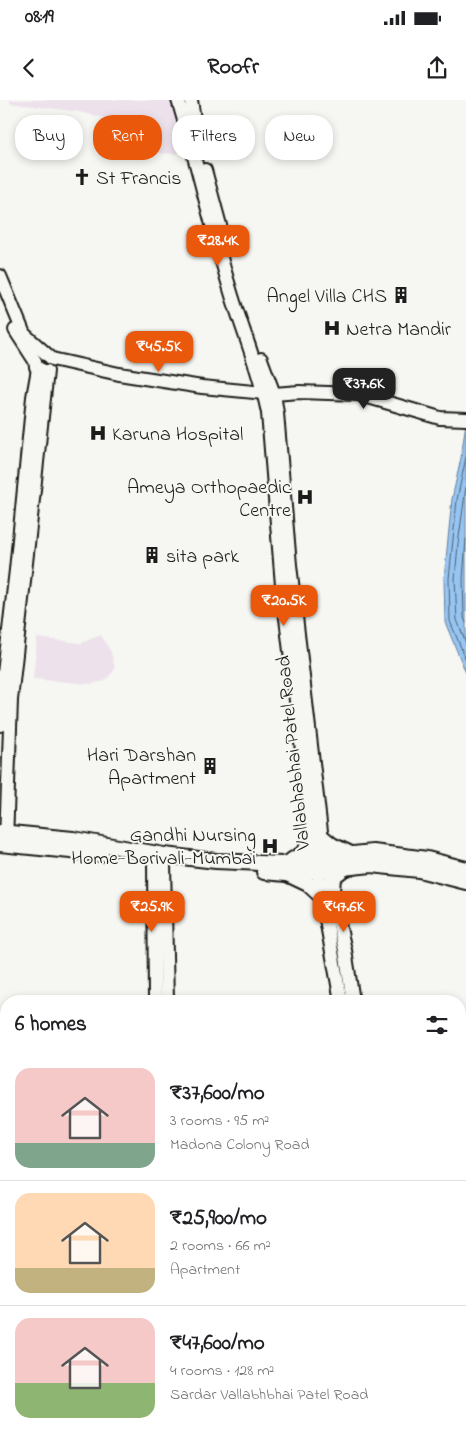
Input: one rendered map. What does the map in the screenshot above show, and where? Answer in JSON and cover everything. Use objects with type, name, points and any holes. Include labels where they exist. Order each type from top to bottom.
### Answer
[{"type":"main road","points":[[3,838],[73,839],[193,859],[284,869],[327,894],[333,877],[348,861]]},
{"type":"main road","points":[[3,838],[159,863],[284,869],[348,861],[373,852],[427,859],[466,869]]},
{"type":"main road","points":[[284,869],[317,839],[332,845],[348,861],[419,870],[466,882]]},
{"type":"street","points":[[178,100],[184,115]]},
{"type":"street","points":[[191,100],[191,115]]},
{"type":"street","name":"Vallabhabhai Patel Road","points":[[200,160],[267,395],[290,566],[320,864],[327,894]]},
{"type":"street","points":[[0,276],[24,334],[45,363],[14,629],[1,699],[0,725]]},
{"type":"street","points":[[0,294],[18,337],[45,363],[118,382],[239,398],[299,392],[358,394],[440,418],[466,420]]},
{"type":"street","points":[[3,838],[14,629]]},
{"type":"street","points":[[155,995],[159,863]]},
{"type":"street","points":[[159,863],[167,995]]},
{"type":"street","points":[[327,894],[332,945],[340,995]]},
{"type":"street","points":[[327,894],[345,950],[352,995]]},
{"type":"shaded area","points":[[10,100],[170,100],[174,115],[172,115],[172,154],[162,153],[162,115],[93,115],[10,103]]},
{"type":"shaded area","points":[[101,635],[111,652],[115,669],[105,681],[91,684],[33,679],[37,638],[81,643]]},
{"type":"water","points":[[466,422],[466,673],[445,622],[444,579],[452,499],[461,458]]},
{"type":"place","name":"St Francis","points":[[82,177]]},
{"type":"place","name":"Angel Villa CHS","points":[[401,295]]},
{"type":"place","name":"Netra Mandir","points":[[332,328]]},
{"type":"place","name":"Karuna Hospital","points":[[98,433]]},
{"type":"place","name":"Ameya Orthopaedic Centre","points":[[305,497]]},
{"type":"place","name":"sita park","points":[[152,555]]},
{"type":"place","name":"Hari Darshan Apartment","points":[[210,766]]},
{"type":"place","name":"Gandhi Nursing Home-Borivali-Mumbai","points":[[270,846]]}]
